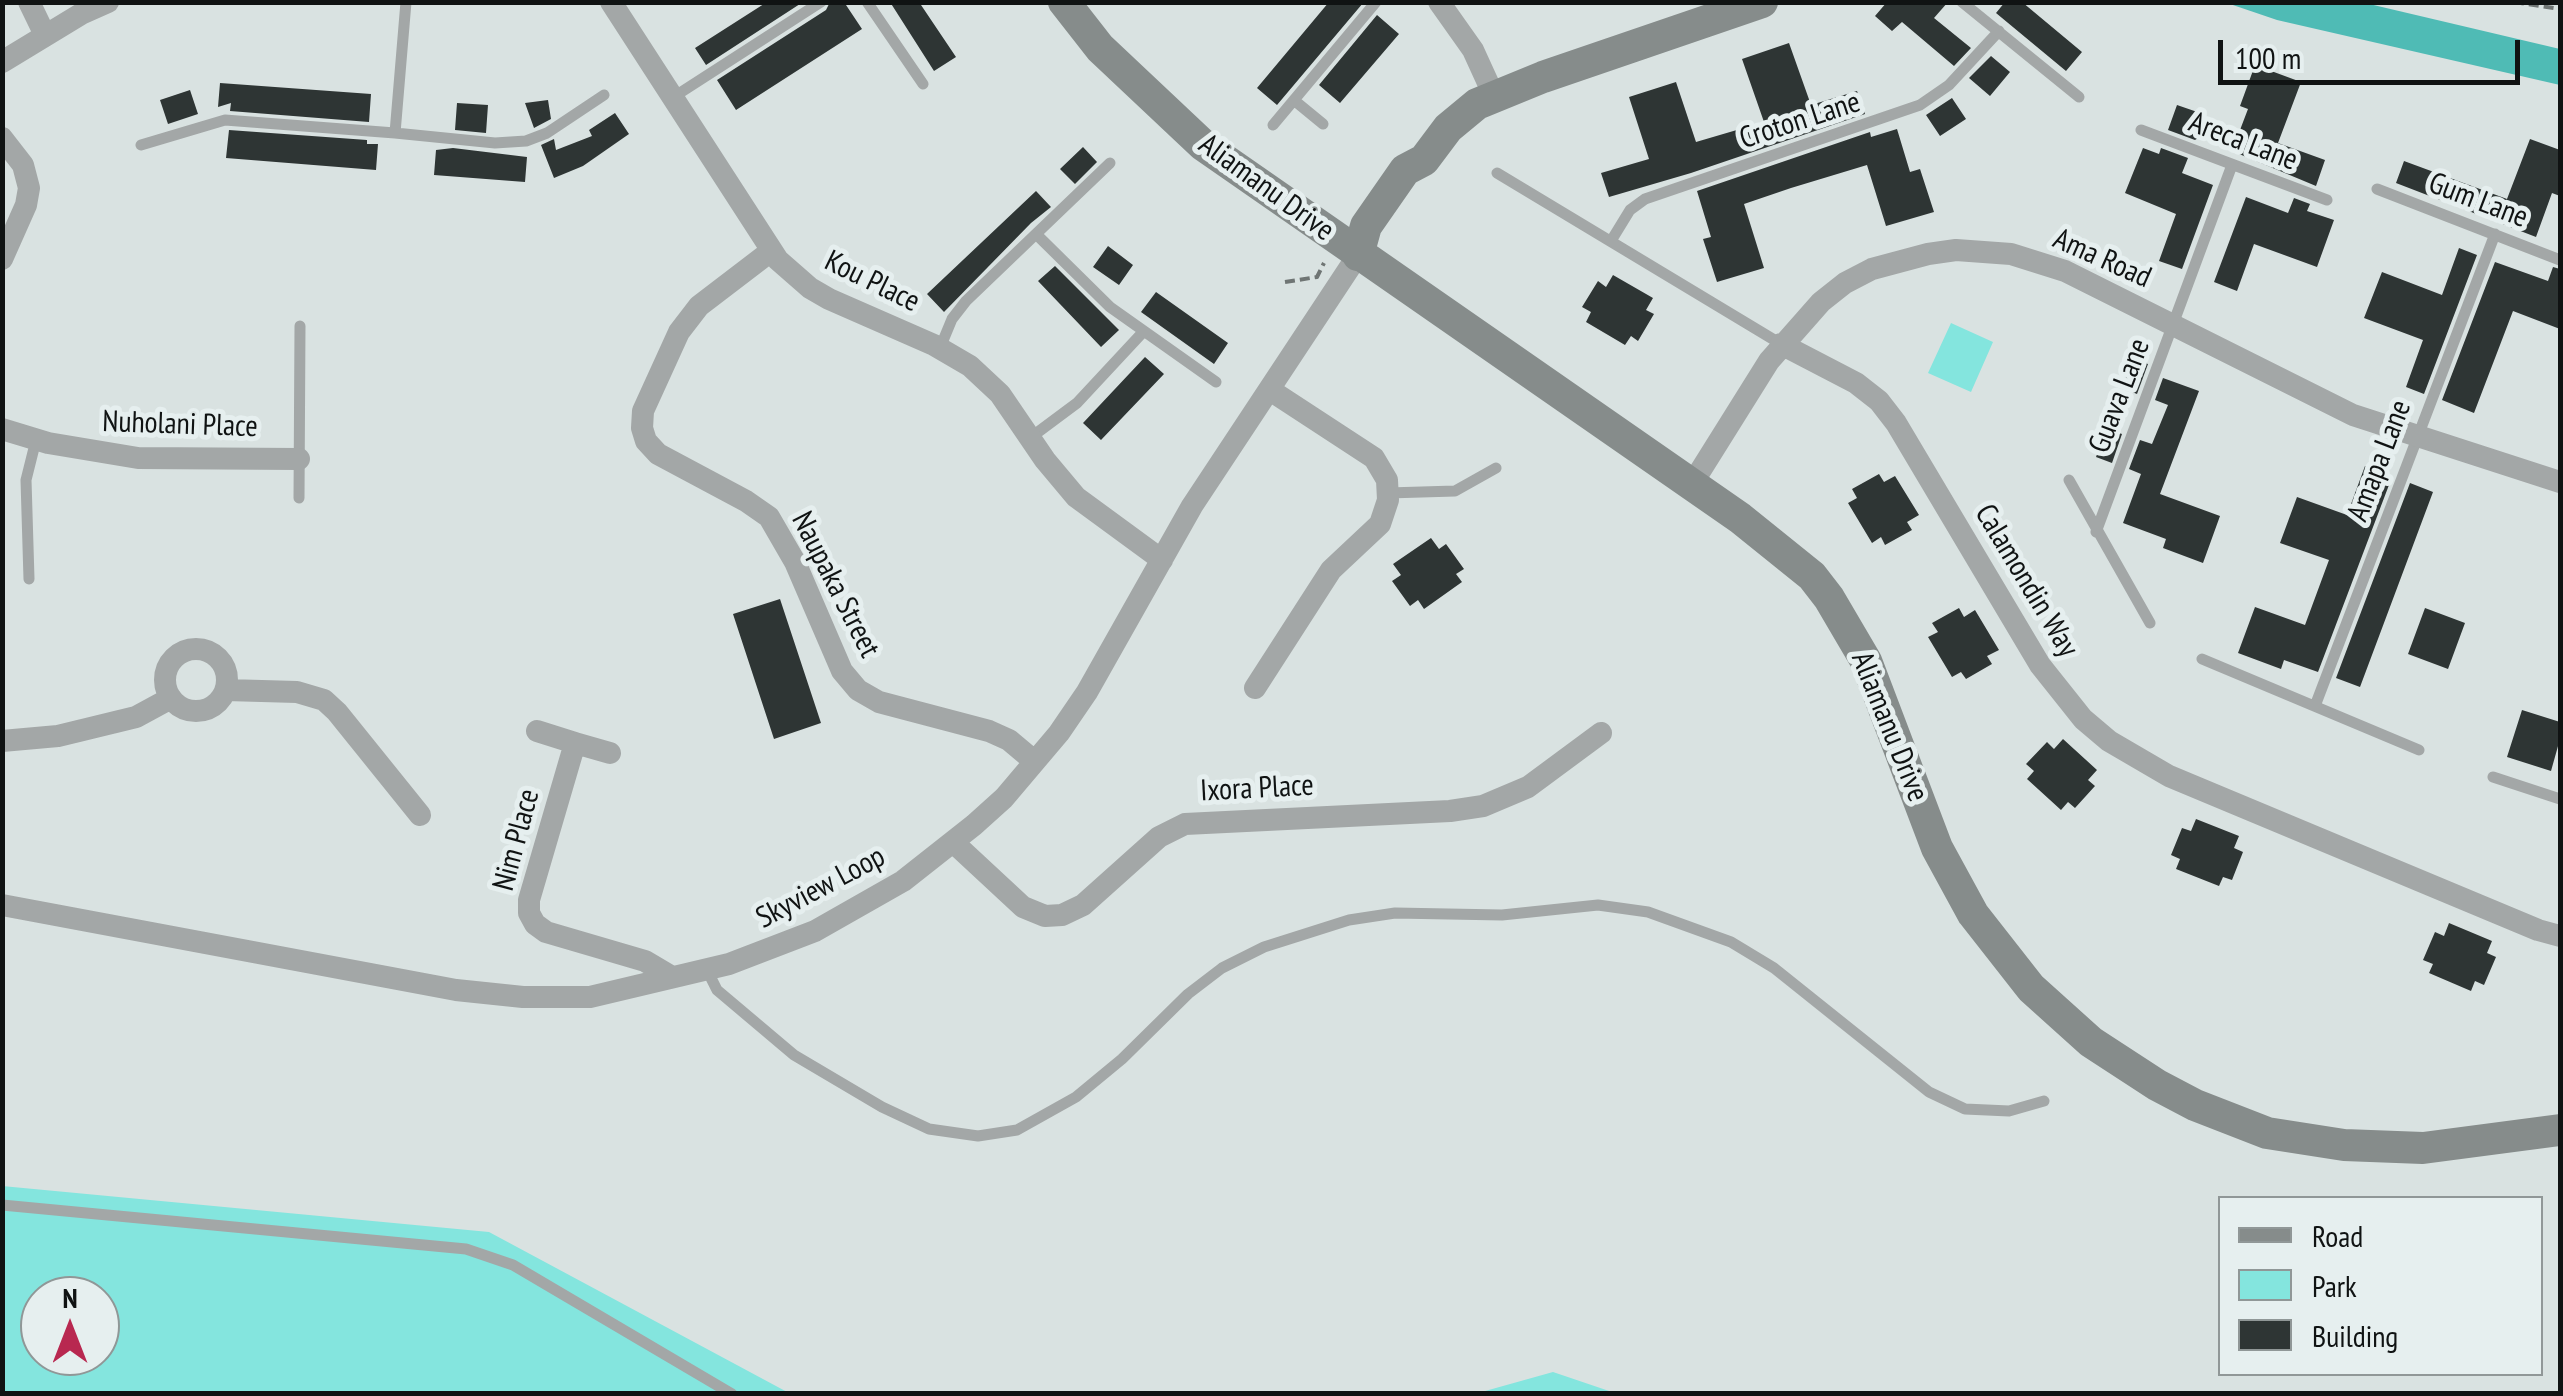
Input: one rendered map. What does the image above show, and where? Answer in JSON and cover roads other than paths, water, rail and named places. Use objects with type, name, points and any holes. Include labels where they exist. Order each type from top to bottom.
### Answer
[{"type":"street","points":[[29,2],[45,35]]},
{"type":"street","points":[[2,62],[108,2]]},
{"type":"street","name":"Kou Place","points":[[611,2],[771,251],[794,275],[829,300],[940,348],[986,379],[1076,497],[1094,514],[1162,560]]},
{"type":"street","name":"Aliamanu Drive","points":[[1064,2],[1100,48],[1203,145],[1692,484],[1812,576],[1866,660],[1937,848],[1973,914],[2030,988],[2091,1042],[2156,1086],[2267,1133],[2344,1145],[2423,1148],[2560,1130]]},
{"type":"street","points":[[1439,2],[1473,50],[1494,96]]},
{"type":"street","points":[[1358,255],[1366,226],[1405,170],[1424,160],[1462,115],[1494,96],[1684,15],[1762,2]]},
{"type":"street","points":[[2,138],[22,165],[29,188],[26,205],[2,259]]},
{"type":"street","name":"Ama Road","points":[[1692,484],[1781,344],[1844,283],[1897,261],[1956,250],[2011,254],[2066,271],[2353,415],[2560,482]]},
{"type":"street","name":"Naupaka Street","points":[[771,251],[712,295],[679,332],[643,411],[646,441],[658,454],[746,500],[769,517],[795,562],[842,671],[858,690],[879,702],[989,731],[1009,740],[1034,761]]},
{"type":"street","name":"Skyview Loop","points":[[2,906],[456,990],[506,996],[590,997],[758,954],[846,915],[903,880],[953,842],[1004,798],[1034,761],[1087,692],[1192,506],[1358,255]]},
{"type":"street","name":"Calamondin Way","points":[[1781,344],[1856,382],[1879,401],[1896,423],[2040,664],[2083,718],[2110,741],[2169,776],[2560,936]]},
{"type":"street","points":[[1255,688],[1331,570],[1380,524],[1388,493],[1382,468],[1369,453],[1270,390]]},
{"type":"street","name":"Nuholani Place","points":[[2,429],[92,453],[138,458],[299,459]]},
{"type":"street","points":[[188,650],[206,650],[219,658],[226,671],[226,690],[218,702],[198,711],[180,706],[166,685],[167,670],[174,657],[188,650]]},
{"type":"street","points":[[226,690],[303,693],[324,700],[420,816]]},
{"type":"street","points":[[2,741],[58,736],[136,717],[172,698]]},
{"type":"street","points":[[537,731],[610,753]]},
{"type":"street","name":"Ixora Place","points":[[953,842],[1024,907],[1045,916],[1062,915],[1084,905],[1160,836],[1185,824],[1450,812],[1483,806],[1528,787],[1602,733]]},
{"type":"street","name":"Nim Place","points":[[575,744],[529,900],[530,916],[546,932],[646,961],[672,978]]},
{"type":"lane","points":[[396,133],[406,2]]},
{"type":"lane","points":[[672,98],[821,2]]},
{"type":"lane","points":[[867,2],[922,84]]},
{"type":"lane","points":[[1274,125],[1376,2]]},
{"type":"lane","points":[[1962,2],[2079,96]]},
{"type":"lane","name":"Croton Lane","points":[[1611,241],[1630,210],[1645,199],[1920,105],[1949,85],[1999,32]]},
{"type":"lane","points":[[141,145],[224,120],[495,143],[526,142],[604,96]]},
{"type":"lane","points":[[1294,100],[1323,124]]},
{"type":"lane","name":"Areca Lane","points":[[2141,130],[2327,200]]},
{"type":"lane","points":[[940,348],[952,319],[966,301],[1110,162]]},
{"type":"lane","name":"Guava Lane","points":[[2096,532],[2232,164]]},
{"type":"lane","name":"Calamondin Way","points":[[1498,173],[1781,344]]},
{"type":"lane","name":"Gum Lane","points":[[2377,189],[2560,260]]},
{"type":"lane","points":[[1036,234],[1110,307],[1216,382]]},
{"type":"lane","name":"Amapa Lane","points":[[2314,706],[2494,234]]},
{"type":"lane","points":[[299,498],[300,326]]},
{"type":"lane","points":[[1030,438],[1077,403],[1144,331]]},
{"type":"lane","points":[[29,580],[26,468],[36,440]]},
{"type":"lane","points":[[1388,493],[1455,491],[1496,468]]},
{"type":"lane","name":"Guava Lane","points":[[2068,480],[2150,623]]},
{"type":"lane","points":[[2202,659],[2419,750]]},
{"type":"lane","points":[[2493,777],[2560,799]]},
{"type":"lane","points":[[707,970],[717,990],[794,1055],[928,1129],[978,1136],[1018,1130],[1076,1097],[1122,1059],[1188,994],[1222,968],[1264,947],[1348,920],[1395,913],[1502,916],[1598,905],[1648,912],[1730,942],[1774,968],[1929,1092],[1965,1108],[2009,1111],[2044,1101]]},
{"type":"lane","points":[[2,1205],[466,1249],[512,1265],[732,1394]]}]
